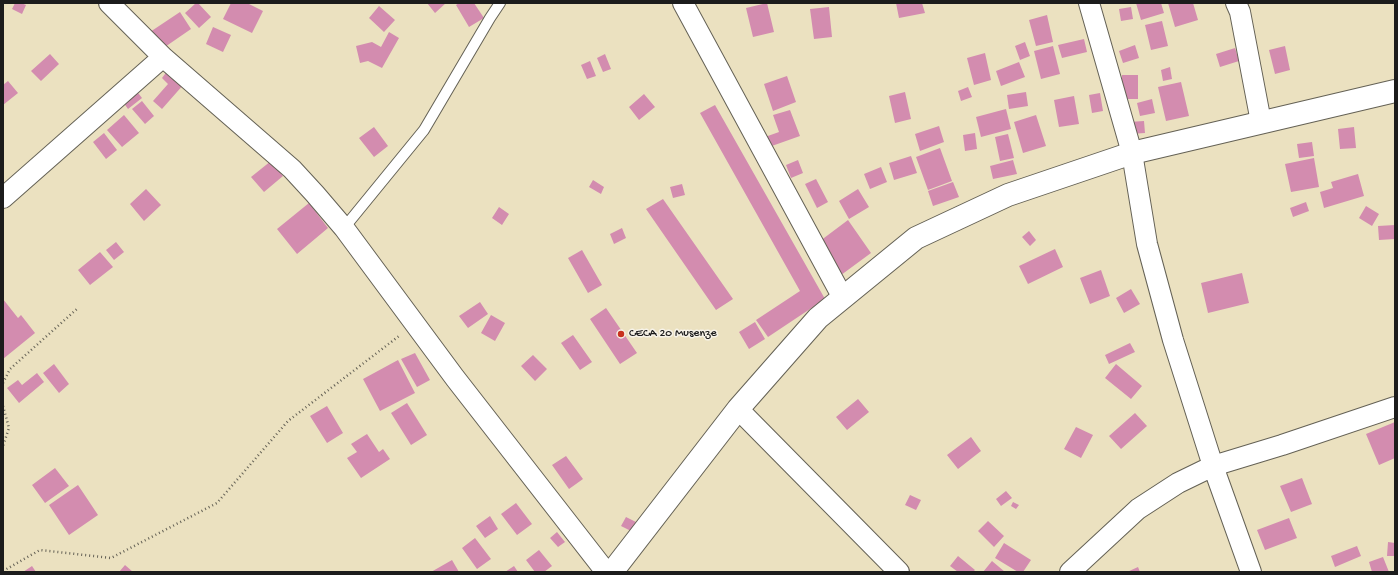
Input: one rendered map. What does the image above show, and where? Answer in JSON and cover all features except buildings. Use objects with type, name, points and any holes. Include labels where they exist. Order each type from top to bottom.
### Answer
[{"type":"street","points":[[109,3],[163,57],[292,169],[344,228],[414,324],[606,572]]},
{"type":"street","points":[[683,3],[843,298]]},
{"type":"street","points":[[1089,3],[1132,153],[1147,244],[1173,340],[1212,466],[1251,572]]},
{"type":"street","points":[[1236,3],[1240,12],[1260,122]]},
{"type":"street","points":[[3,198],[163,57]]},
{"type":"street","points":[[612,572],[738,409],[818,318],[916,238],[1008,195],[1132,153],[1395,91]]},
{"type":"street","points":[[1070,572],[1138,509],[1178,483],[1212,466],[1282,445],[1395,407]]},
{"type":"street","points":[[738,409],[900,572]]},
{"type":"lane","points":[[344,228],[424,130],[500,3]]},
{"type":"path","points":[[3,383],[10,369],[78,308]]},
{"type":"path","points":[[3,571],[40,550],[111,558],[217,503],[288,421],[414,324]]},
{"type":"path","points":[[3,406],[9,428],[3,446]]},
{"type":"place","name":"CECA 20 Musenze","points":[[621,334]]}]
